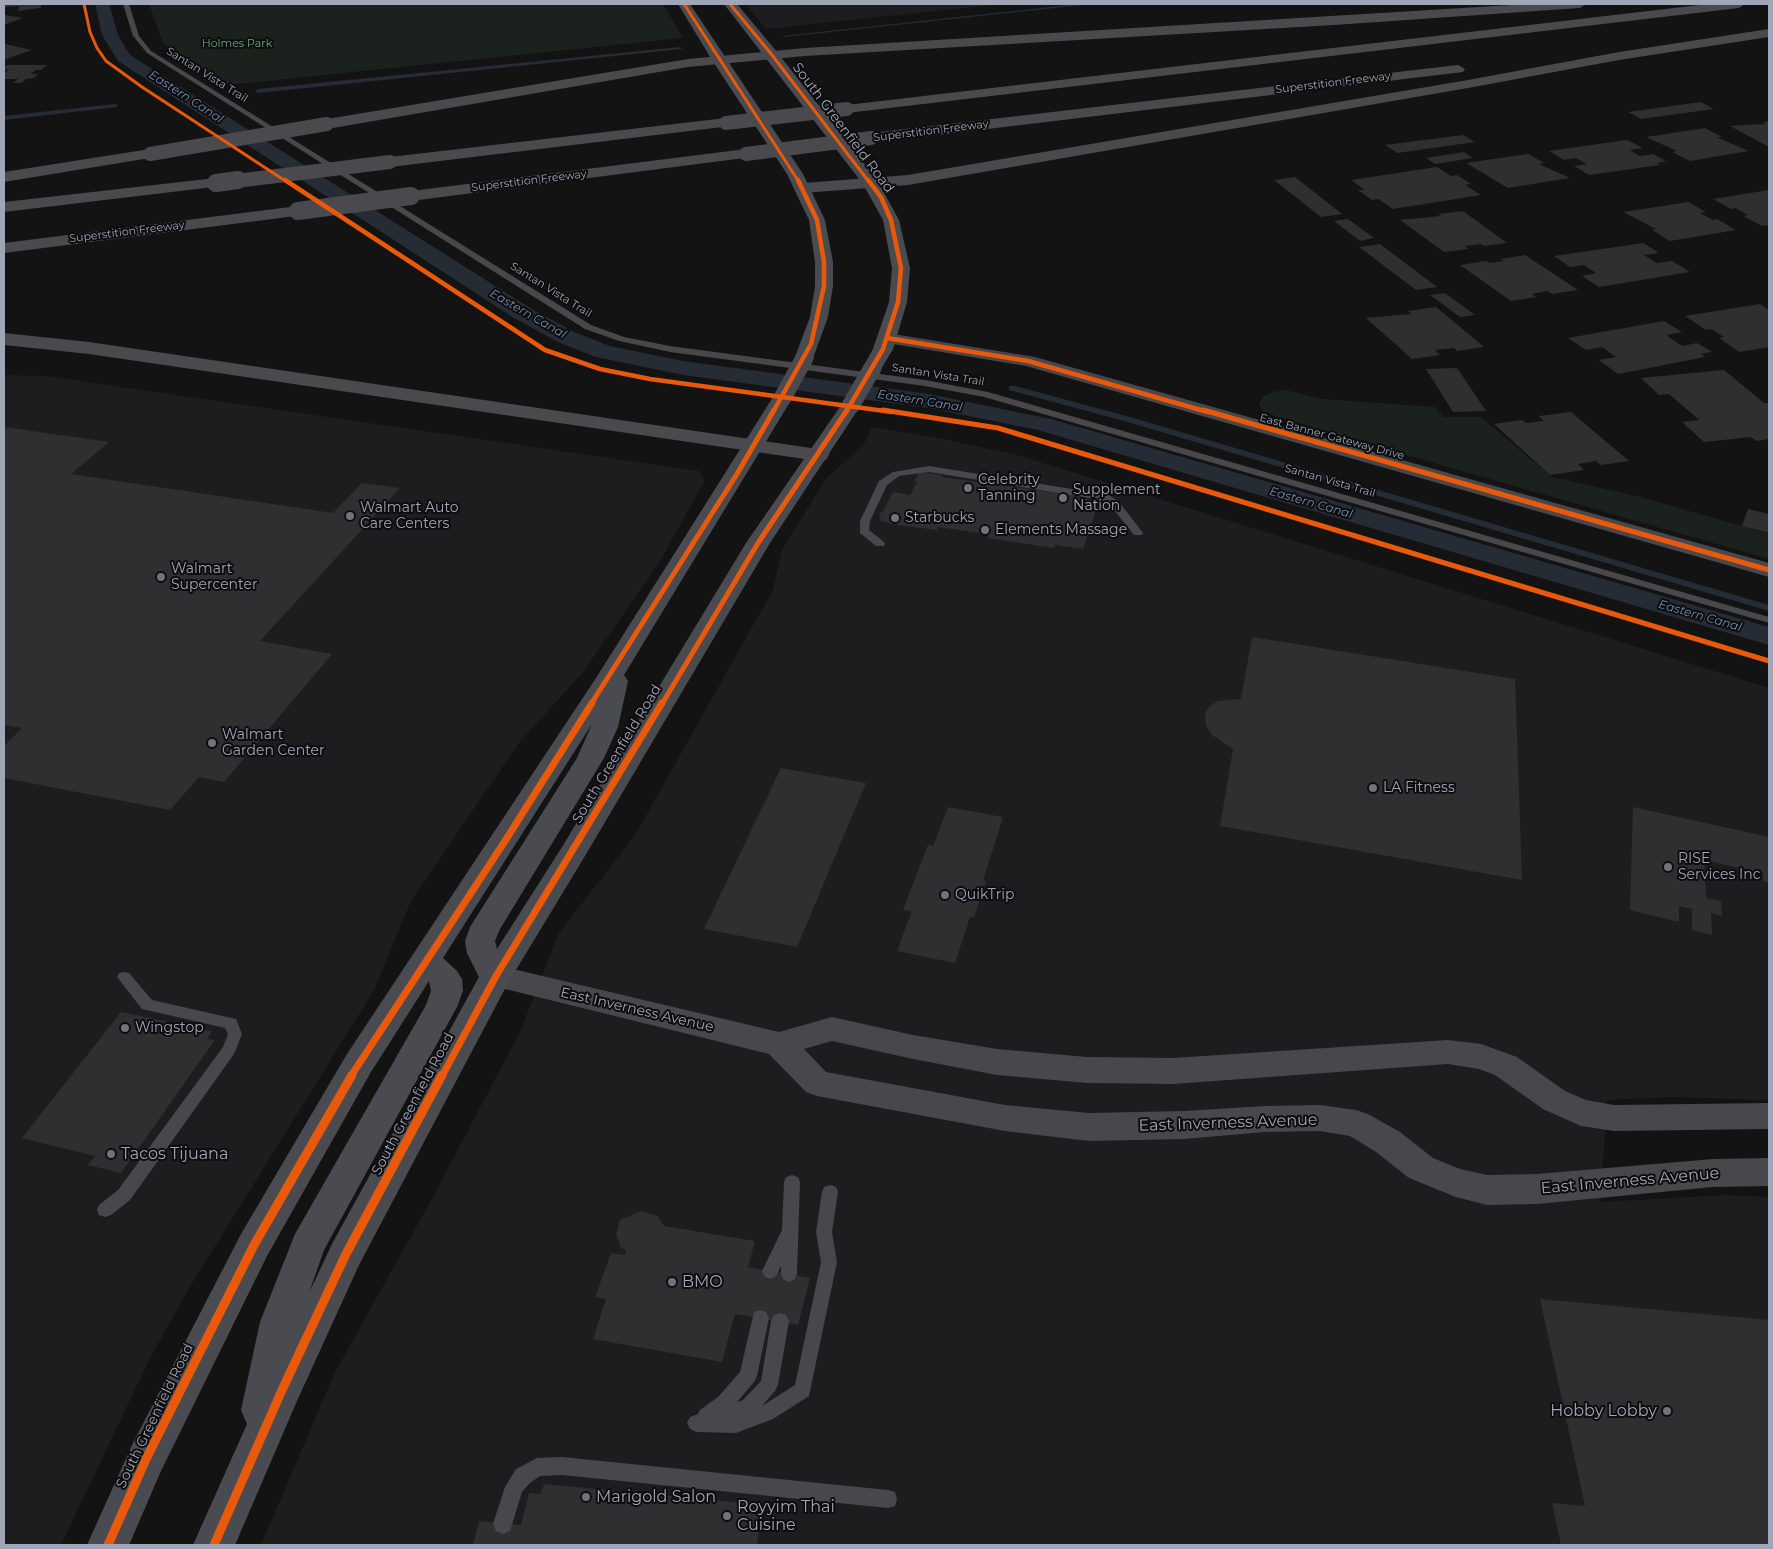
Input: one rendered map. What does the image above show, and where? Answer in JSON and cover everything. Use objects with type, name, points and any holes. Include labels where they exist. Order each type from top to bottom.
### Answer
[{"type":"highway","points":[[4,177],[719,60],[772,55],[1580,4]]},
{"type":"highway","points":[[4,207],[1739,4]]},
{"type":"highway","points":[[1502,63],[1769,32]]},
{"type":"highway","points":[[803,188],[908,180],[1468,84],[1619,56],[1769,32]]},
{"type":"highway","name":"Superstition Freeway","points":[[4,248],[871,138],[1472,67]]},
{"type":"highway","points":[[4,339],[109,351],[818,455]]},
{"type":"main road","name":"South Greenfield Road","points":[[108,1545],[147,1457],[254,1245],[359,1063],[619,663],[783,397],[805,357],[819,317],[824,286],[824,262],[817,220],[803,188],[684,4]]},
{"type":"main road","name":"South Greenfield Road","points":[[214,1545],[346,1254],[496,976],[576,847],[758,543],[850,406],[873,368],[887,338],[898,302],[901,268],[891,220],[881,197],[772,55],[730,4]]},
{"type":"main road","points":[[496,976],[488,966],[482,953],[480,941],[485,927],[590,758],[605,727],[619,663]]},
{"type":"main road","points":[[251,1460],[279,1322],[308,1245],[441,1007],[446,991],[446,979],[439,971],[425,962]]},
{"type":"street","name":"East Banner Gateway Drive","points":[[887,338],[1028,361],[1769,570]]},
{"type":"street","name":"East Inverness Avenue","points":[[496,976],[779,1044],[832,1029],[913,1047],[997,1062],[1096,1070],[1173,1071],[1448,1052],[1481,1057],[1506,1066],[1554,1100],[1581,1113],[1614,1118],[1769,1116]]},
{"type":"street","name":"East Inverness Avenue","points":[[779,1044],[817,1083],[1005,1118],[1089,1127],[1184,1125],[1265,1119],[1320,1118],[1356,1124],[1388,1142],[1421,1168],[1456,1184],[1487,1190],[1537,1188],[1713,1173],[1769,1172]]},
{"type":"lane","name":"Santan Vista Trail","points":[[126,4],[136,36],[149,52],[588,327],[622,339],[670,349],[925,383],[985,394],[1769,620]]},
{"type":"lane","points":[[880,544],[864,531],[865,521],[883,483],[889,477],[916,470],[929,469],[1105,496],[1115,504],[1138,534]]},
{"type":"lane","points":[[105,1210],[124,1195],[229,1050],[235,1034],[231,1023],[146,1005],[124,977]]},
{"type":"lane","points":[[789,1274],[792,1182]]},
{"type":"lane","points":[[696,1423],[736,1424],[767,1413],[803,1390],[829,1262],[824,1232],[830,1192]]},
{"type":"lane","points":[[770,1271],[790,1231]]},
{"type":"lane","points":[[696,1423],[724,1403],[748,1376],[760,1318]]},
{"type":"lane","points":[[696,1423],[749,1407],[769,1385],[780,1321]]},
{"type":"lane","points":[[504,1524],[514,1487],[523,1476],[538,1467],[562,1466],[888,1499]]},
{"type":"shaded area","points":[[745,4],[1002,4],[766,29]]},
{"type":"shaded area","points":[[4,375],[46,376],[699,471],[705,480],[659,563],[584,671],[518,744],[411,901],[373,992],[191,1285],[150,1358],[61,1545],[4,1545]]},
{"type":"shaded area","points":[[872,427],[939,438],[1017,455],[1769,688],[1769,1100],[1670,1097],[1607,1100],[1600,1202],[1725,1195],[1769,1197],[1769,1545],[261,1545],[335,1372],[428,1206],[519,1034],[559,933],[635,835],[773,590],[782,550],[827,477],[863,446]]},
{"type":"green space","name":"Holmes Park","points":[[149,4],[663,4],[683,38],[227,85],[163,43]]},
{"type":"green space","points":[[1285,390],[1323,399],[1435,407],[1444,417],[1481,417],[1552,477],[1637,496],[1769,534],[1769,559],[1288,421],[1263,411],[1259,404],[1262,398],[1272,392]]},
{"type":"building","points":[[4,4],[41,4],[41,8],[18,11],[19,6],[4,7]]},
{"type":"building","points":[[5,15],[23,18],[4,25]]},
{"type":"building","points":[[5,44],[32,50],[4,60]]},
{"type":"building","points":[[6,65],[47,65],[31,74],[38,74],[34,78],[26,79],[22,83],[13,83],[18,79],[4,79],[4,73],[10,69],[4,70]]},
{"type":"building","points":[[1701,102],[1714,109],[1641,119],[1628,112]]},
{"type":"building","points":[[1769,121],[1769,147],[1730,126],[1766,124],[1763,122]]},
{"type":"building","points":[[1705,128],[1722,137],[1716,137],[1749,151],[1690,161],[1672,152],[1677,151],[1646,137]]},
{"type":"building","points":[[1463,135],[1475,142],[1397,153],[1385,145]]},
{"type":"building","points":[[1627,140],[1643,148],[1630,150],[1640,156],[1653,154],[1666,161],[1657,163],[1660,165],[1589,175],[1574,166],[1587,164],[1576,158],[1564,160],[1549,151]]},
{"type":"building","points":[[1464,152],[1473,158],[1435,164],[1426,158]]},
{"type":"building","points":[[1528,154],[1544,163],[1539,164],[1570,178],[1508,188],[1466,163]]},
{"type":"building","points":[[1437,167],[1451,176],[1457,175],[1471,184],[1465,185],[1481,195],[1393,209],[1378,199],[1372,200],[1358,190],[1365,190],[1351,180]]},
{"type":"building","points":[[1295,177],[1342,214],[1321,217],[1274,180]]},
{"type":"building","points":[[1769,190],[1769,225],[1762,226],[1743,216],[1748,215],[1735,208],[1731,209],[1713,199]]},
{"type":"building","points":[[1688,202],[1706,212],[1700,213],[1713,220],[1717,219],[1736,230],[1670,241],[1652,230],[1656,229],[1623,212]]},
{"type":"building","points":[[1463,211],[1507,243],[1465,246],[1468,249],[1444,252],[1400,220],[1441,216],[1438,214]]},
{"type":"building","points":[[1348,219],[1374,238],[1360,241],[1334,221]]},
{"type":"building","points":[[1643,243],[1659,253],[1644,255],[1657,263],[1672,261],[1690,272],[1599,287],[1582,276],[1596,273],[1584,265],[1570,267],[1554,256]]},
{"type":"building","points":[[1380,244],[1437,287],[1416,290],[1359,247]]},
{"type":"building","points":[[1525,255],[1578,290],[1552,294],[1547,291],[1532,294],[1536,297],[1511,301],[1460,265],[1486,261],[1490,263],[1504,261],[1501,259]]},
{"type":"building","points":[[1445,293],[1475,315],[1460,317],[1430,295]]},
{"type":"building","points":[[1760,304],[1769,310],[1769,347],[1739,352],[1719,338],[1724,337],[1711,329],[1706,330],[1685,316]]},
{"type":"building","points":[[1436,307],[1484,347],[1457,351],[1454,348],[1435,350],[1440,355],[1412,359],[1366,318],[1411,314],[1408,311]]},
{"type":"building","points":[[1664,321],[1682,332],[1666,335],[1682,346],[1697,343],[1712,352],[1701,354],[1705,357],[1618,374],[1599,360],[1616,357],[1602,347],[1586,350],[1568,338]]},
{"type":"building","points":[[1457,368],[1486,411],[1453,412],[1426,369]]},
{"type":"building","points":[[1724,370],[1764,403],[1769,403],[1769,439],[1756,441],[1751,437],[1704,442],[1682,422],[1699,420],[1669,394],[1659,395],[1641,378]]},
{"type":"building","points":[[1571,412],[1629,461],[1601,465],[1596,461],[1578,464],[1584,470],[1550,475],[1494,424],[1522,420],[1526,423],[1544,421],[1539,416]]},
{"type":"building","name":"Walmart Supercenter","points":[[4,427],[109,442],[71,474],[333,513],[362,483],[400,488],[260,641],[332,654],[224,782],[199,777],[170,810],[4,778],[4,746],[22,728],[4,725]]},
{"type":"building","points":[[919,472],[942,475],[941,477],[1075,495],[1074,497],[1099,501],[1083,549],[1055,545],[1054,548],[987,538],[988,534],[938,527],[937,530],[881,521],[879,514],[883,511],[893,492],[910,495],[917,482],[914,481]]},
{"type":"building","points":[[1748,509],[1769,514],[1769,533],[1742,526]]},
{"type":"building","name":"LA Fitness","points":[[1252,637],[1515,679],[1522,880],[1220,826],[1233,749],[1212,735],[1206,726],[1205,713],[1210,706],[1218,701],[1241,699]]},
{"type":"building","points":[[781,768],[866,783],[797,947],[704,929]]},
{"type":"building","name":"QuikTrip","points":[[948,807],[1003,817],[983,881],[986,881],[974,917],[970,917],[955,963],[897,951],[912,911],[903,910],[928,845],[933,846]]},
{"type":"building","name":"RISE Services Inc","points":[[1633,807],[1769,837],[1769,883],[1763,881],[1763,873],[1704,860],[1706,898],[1721,901],[1722,916],[1711,913],[1712,935],[1692,930],[1692,909],[1679,906],[1679,922],[1630,910]]},
{"type":"building","points":[[121,1012],[212,1031],[207,1039],[215,1040],[121,1173],[88,1165],[95,1156],[22,1138]]},
{"type":"building","name":"BMO","points":[[641,1211],[658,1216],[664,1226],[755,1241],[748,1267],[810,1278],[798,1325],[735,1314],[722,1362],[593,1339],[606,1299],[595,1297],[611,1253],[625,1255],[626,1250],[621,1248],[616,1235],[620,1220]]},
{"type":"building","name":"Hobby Lobby","points":[[1540,1299],[1769,1320],[1769,1545],[1561,1545],[1552,1503],[1585,1506]]},
{"type":"building","points":[[544,1484],[763,1505],[757,1545],[473,1545],[479,1521],[521,1525],[529,1493],[541,1494]]},
{"type":"waterway","name":"Eastern Canal","points":[[102,4],[110,35],[124,58],[522,313],[566,337],[604,352],[683,368],[929,401],[1042,424],[1769,636]]},
{"type":"waterway","points":[[784,36],[1090,4]]},
{"type":"waterway","points":[[258,91],[680,48]]},
{"type":"waterway","points":[[4,118],[115,106]]},
{"type":"waterway","points":[[1012,388],[1127,419],[1769,608]]},
{"type":"cycle path","points":[[84,4],[90,32],[97,48],[106,61],[142,87],[545,350],[600,369],[650,379],[861,407],[998,428],[1769,661]]},
{"type":"cycle path","points":[[108,1545],[147,1457],[254,1245],[305,1154],[359,1063],[505,841],[737,474],[811,344],[824,286],[824,262],[817,220],[795,174],[684,4]]},
{"type":"cycle path","points":[[214,1545],[282,1390],[346,1254],[496,976],[572,854],[758,543],[841,421],[883,349],[893,322],[898,302],[901,268],[891,220],[881,197],[772,55],[730,4]]},
{"type":"cycle path","points":[[887,338],[1028,361],[1769,570]]},
{"type":"place","name":"Celebrity Tanning","points":[[968,488]]},
{"type":"place","name":"Supplement Nation","points":[[1063,498]]},
{"type":"place","name":"Walmart Auto Care Centers","points":[[350,516]]},
{"type":"place","name":"Starbucks","points":[[895,518]]},
{"type":"place","name":"Elements Massage","points":[[985,530]]},
{"type":"place","name":"Walmart Supercenter","points":[[161,577]]},
{"type":"place","name":"Walmart Garden Center","points":[[212,743]]},
{"type":"place","name":"LA Fitness","points":[[1373,788]]},
{"type":"place","name":"RISE Services Inc","points":[[1668,867]]},
{"type":"place","name":"QuikTrip","points":[[945,895]]},
{"type":"place","name":"Wingstop","points":[[125,1028]]},
{"type":"place","name":"Tacos Tijuana","points":[[111,1154]]},
{"type":"place","name":"BMO","points":[[672,1282]]},
{"type":"place","name":"Hobby Lobby","points":[[1667,1411]]},
{"type":"place","name":"Marigold Salon","points":[[586,1497]]},
{"type":"place","name":"Royyim Thai Cuisine","points":[[727,1516]]}]
